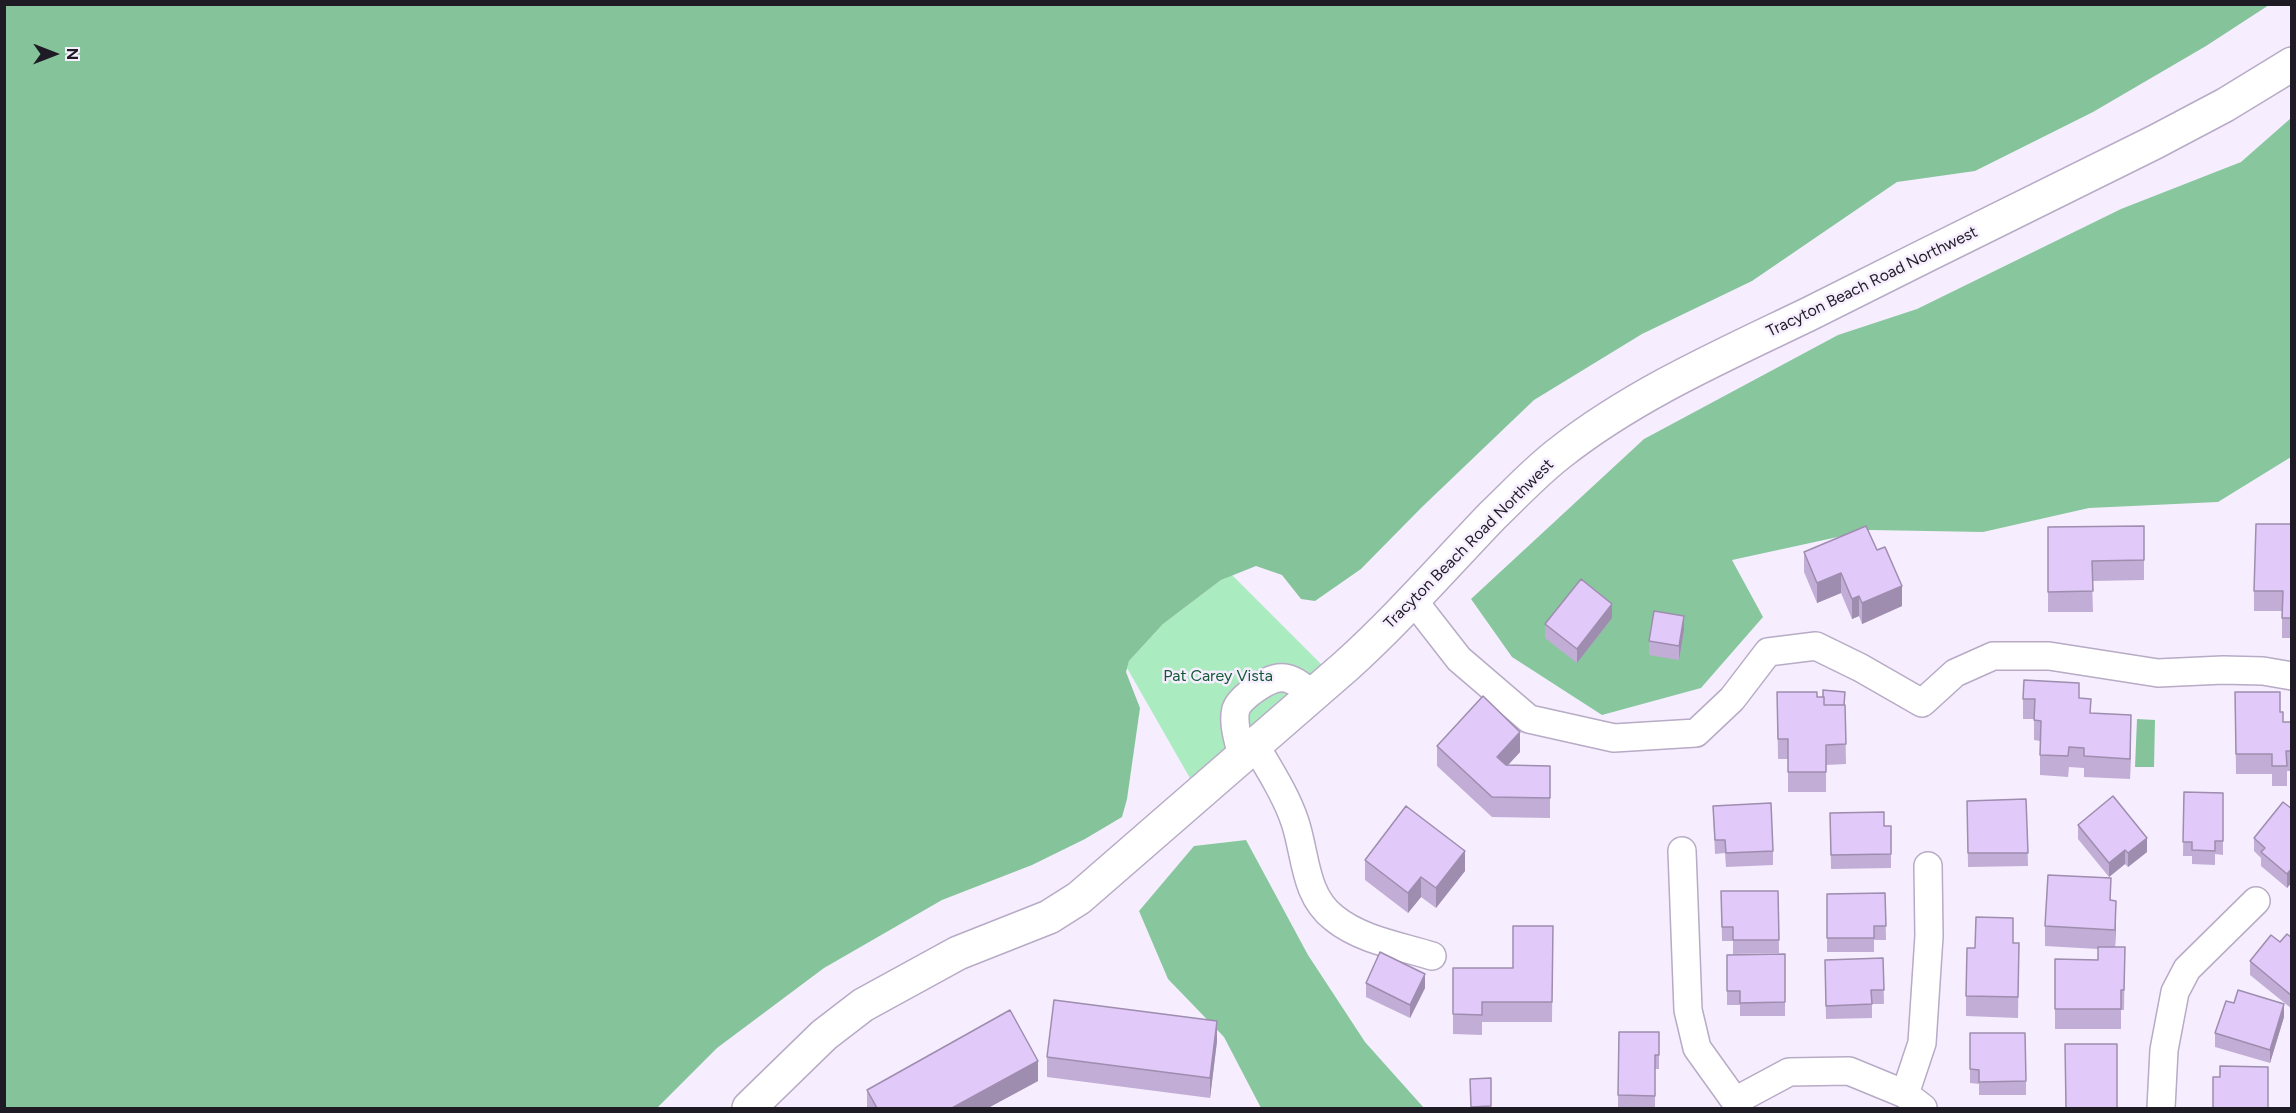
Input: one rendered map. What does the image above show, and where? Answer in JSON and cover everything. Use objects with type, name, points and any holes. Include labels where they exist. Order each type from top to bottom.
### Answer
[{"type":"main road","name":"Tracyton Beach Road Northwest","points":[[749,1108],[824,1035],[863,1005],[958,953],[1049,916],[1079,898],[1380,635],[1448,561],[1521,487],[1559,453],[1598,425],[1721,357],[2225,105],[2292,64]]},
{"type":"street","points":[[1413,600],[1459,659],[1529,719],[1614,738],[1696,733],[1732,699],[1768,652],[1816,646],[1861,668],[1922,703],[1955,673],[1993,656],[2049,656],[2158,673],[2223,670],[2263,671],[2292,676]]},
{"type":"street","points":[[1248,750],[1278,786],[1295,822],[1305,867],[1317,900],[1332,917],[1350,929],[1432,956]]},
{"type":"street","points":[[1682,851],[1688,1010],[1696,1048],[1735,1101],[1789,1072],[1849,1071],[1914,1101],[1922,1043],[1929,936],[1928,866]]},
{"type":"street","points":[[2161,1108],[2164,1050],[2175,993],[2187,969],[2256,901]]},
{"type":"green space","name":"Pat Carey Vista","points":[[1232,575],[1333,676],[1199,794],[1127,668],[1129,661],[1163,624],[1221,580]]},
{"type":"shaded area","points":[[5,4],[2269,5],[2206,46],[2093,112],[1975,171],[1897,182],[1752,281],[1642,334],[1534,400],[1361,569],[1315,601],[1301,599],[1282,575],[1256,566],[1221,580],[1163,624],[1129,661],[1126,672],[1140,708],[1127,799],[1122,817],[1085,839],[1032,865],[942,900],[824,968],[717,1048],[657,1108],[5,1108]]},
{"type":"shaded area","points":[[2291,118],[2291,457],[2218,502],[2089,508],[1983,532],[1870,530],[1732,560],[1763,617],[1701,688],[1602,715],[1512,657],[1471,599],[1644,439],[1838,335],[1917,309],[2121,209],[2241,162]]},
{"type":"shaded area","points":[[2137,719],[2155,720],[2154,767],[2135,767]]},
{"type":"shaded area","points":[[1246,840],[1308,955],[1365,1042],[1424,1108],[1261,1108],[1224,1037],[1168,979],[1139,911],[1194,846]]},
{"type":"building","points":[[2256,524],[2292,524],[2292,618],[2282,618],[2283,591],[2254,591]]},
{"type":"building","points":[[1866,526],[1877,550],[1885,547],[1902,586],[1862,603],[1859,596],[1852,599],[1841,573],[1817,583],[1804,552]]},
{"type":"building","points":[[2144,526],[2144,560],[2092,561],[2093,591],[2048,592],[2048,527]]},
{"type":"building","points":[[1581,579],[1612,604],[1577,649],[1545,624]]},
{"type":"building","points":[[1654,611],[1684,616],[1679,646],[1649,641]]},
{"type":"building","points":[[2024,680],[2079,683],[2079,698],[2091,699],[2090,713],[2131,715],[2130,759],[2084,756],[2084,748],[2069,747],[2068,756],[2040,755],[2041,721],[2034,720],[2035,699],[2023,699]]},
{"type":"building","points":[[1823,690],[1845,692],[1844,705],[1824,705]]},
{"type":"building","points":[[1777,692],[1817,692],[1817,697],[1824,697],[1824,705],[1845,705],[1846,744],[1826,745],[1826,772],[1788,772],[1788,739],[1778,739]]},
{"type":"building","points":[[2235,692],[2280,692],[2280,712],[2283,712],[2283,722],[2292,722],[2292,751],[2286,751],[2287,766],[2272,766],[2272,754],[2236,754]]},
{"type":"building","points":[[1483,696],[1520,732],[1497,757],[1506,765],[1550,766],[1550,798],[1492,797],[1437,746]]},
{"type":"building","points":[[2184,792],[2223,793],[2223,841],[2215,841],[2215,851],[2192,850],[2192,842],[2183,842]]},
{"type":"building","points":[[2113,796],[2147,838],[2128,853],[2125,850],[2109,863],[2078,825]]},
{"type":"building","points":[[2026,799],[2028,853],[1968,853],[1967,801]]},
{"type":"building","points":[[2283,802],[2292,809],[2292,868],[2287,874],[2261,852],[2265,848],[2254,838]]},
{"type":"building","points":[[1771,803],[1773,851],[1726,853],[1725,840],[1715,840],[1713,806]]},
{"type":"building","points":[[1406,806],[1465,851],[1436,888],[1421,877],[1408,893],[1365,860]]},
{"type":"building","points":[[1884,812],[1884,826],[1891,826],[1891,854],[1831,855],[1830,813]]},
{"type":"building","points":[[2048,875],[2111,878],[2110,900],[2116,901],[2115,930],[2045,926]]},
{"type":"building","points":[[1721,891],[1778,891],[1779,940],[1733,940],[1733,927],[1722,927]]},
{"type":"building","points":[[1885,893],[1886,926],[1874,926],[1874,938],[1827,938],[1827,894]]},
{"type":"building","points":[[1976,917],[2013,918],[2013,943],[2019,943],[2018,997],[1966,996],[1967,948],[1975,948]]},
{"type":"building","points":[[1513,926],[1553,926],[1552,1002],[1482,1002],[1482,1015],[1453,1014],[1453,968],[1513,968]]},
{"type":"building","points":[[2287,934],[2292,938],[2292,996],[2250,961],[2271,935],[2280,942]]},
{"type":"building","points":[[2098,947],[2125,947],[2121,1009],[2055,1009],[2055,959],[2098,960]]},
{"type":"building","points":[[1380,952],[1425,974],[1410,1005],[1366,983]]},
{"type":"building","points":[[1785,954],[1785,1002],[1740,1003],[1740,991],[1727,991],[1727,955]]},
{"type":"building","points":[[1883,958],[1884,990],[1871,990],[1872,1004],[1826,1006],[1825,960]]},
{"type":"building","points":[[2238,990],[2284,1004],[2270,1050],[2215,1033],[2226,1001],[2234,1003]]},
{"type":"building","points":[[1054,1000],[1217,1021],[1210,1078],[1047,1057]]},
{"type":"building","points":[[1010,1010],[1038,1061],[952,1108],[877,1108],[867,1090]]},
{"type":"building","points":[[1619,1032],[1659,1032],[1659,1055],[1655,1055],[1655,1096],[1618,1095]]},
{"type":"building","points":[[1970,1033],[2025,1033],[2026,1081],[1979,1082],[1979,1070],[1970,1069]]},
{"type":"building","points":[[2065,1044],[2117,1044],[2117,1108],[2066,1108]]},
{"type":"building","points":[[2220,1066],[2268,1067],[2268,1108],[2213,1108],[2213,1077],[2220,1077]]},
{"type":"building","points":[[1491,1078],[1491,1106],[1471,1107],[1470,1079]]}]
